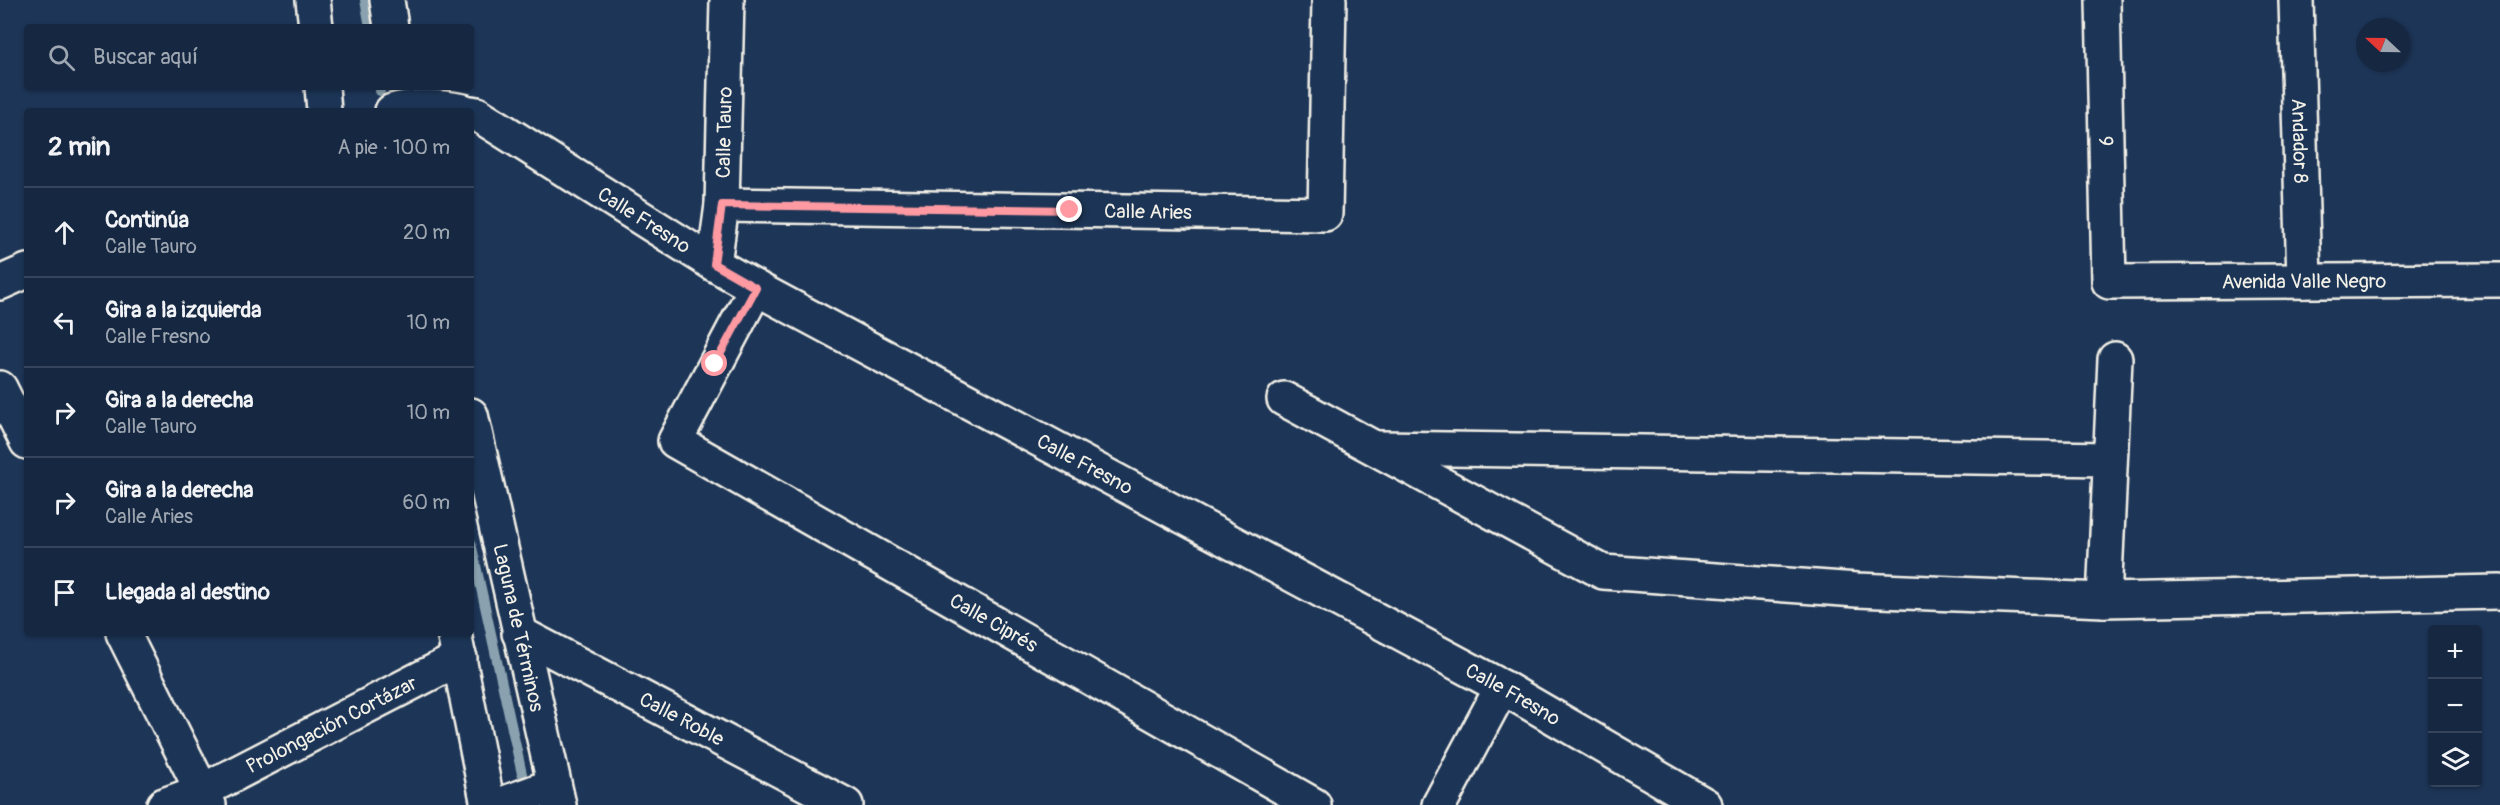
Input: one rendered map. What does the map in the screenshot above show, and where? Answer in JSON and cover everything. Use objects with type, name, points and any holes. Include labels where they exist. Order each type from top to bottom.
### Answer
[{"type":"street","points":[[313,0],[316,24]]},
{"type":"street","points":[[387,0],[391,24]]},
{"type":"street","name":"Calle Tauro","points":[[714,264],[722,205],[727,0]]},
{"type":"street","name":"Calle Aries","points":[[722,205],[1325,214],[1329,0]]},
{"type":"street","name":"9","points":[[2103,0],[2109,282]]},
{"type":"street","name":"Andador 8","points":[[2296,0],[2304,281]]},
{"type":"street","points":[[322,90],[324,108]]},
{"type":"street","points":[[400,104],[448,108]]},
{"type":"street","name":"Calle Fresno","points":[[474,114],[756,288],[1502,687],[1705,805]]},
{"type":"street","points":[[0,284],[24,272]]},
{"type":"street","name":"Avenida Valle Negro","points":[[2109,282],[2500,280]]},
{"type":"street","name":"Calle Ciprés","points":[[756,288],[675,441],[1314,805]]},
{"type":"street","points":[[2104,600],[2115,359]]},
{"type":"street","points":[[0,388],[24,436]]},
{"type":"street","points":[[1284,399],[1603,572],[1857,590],[2104,600],[2500,592]]},
{"type":"street","name":"Laguna de Términos","points":[[474,429],[556,795]]},
{"type":"street","points":[[1374,448],[2109,459]]},
{"type":"street","name":"Calle Roble","points":[[519,633],[846,805]]},
{"type":"street","points":[[125,636],[206,798]]},
{"type":"street","points":[[457,646],[488,805]]},
{"type":"street","name":"Prolongación Cortázar","points":[[164,805],[206,798],[457,646]]},
{"type":"street","points":[[1439,805],[1502,687]]},
{"type":"street","points":[[499,805],[556,795]]},
{"type":"waterway","points":[[365,0],[369,24]]},
{"type":"waterway","points":[[474,557],[522,774]]},
{"type":"route","points":[[715,364],[756,288],[714,264],[722,205],[1070,210]]}]
